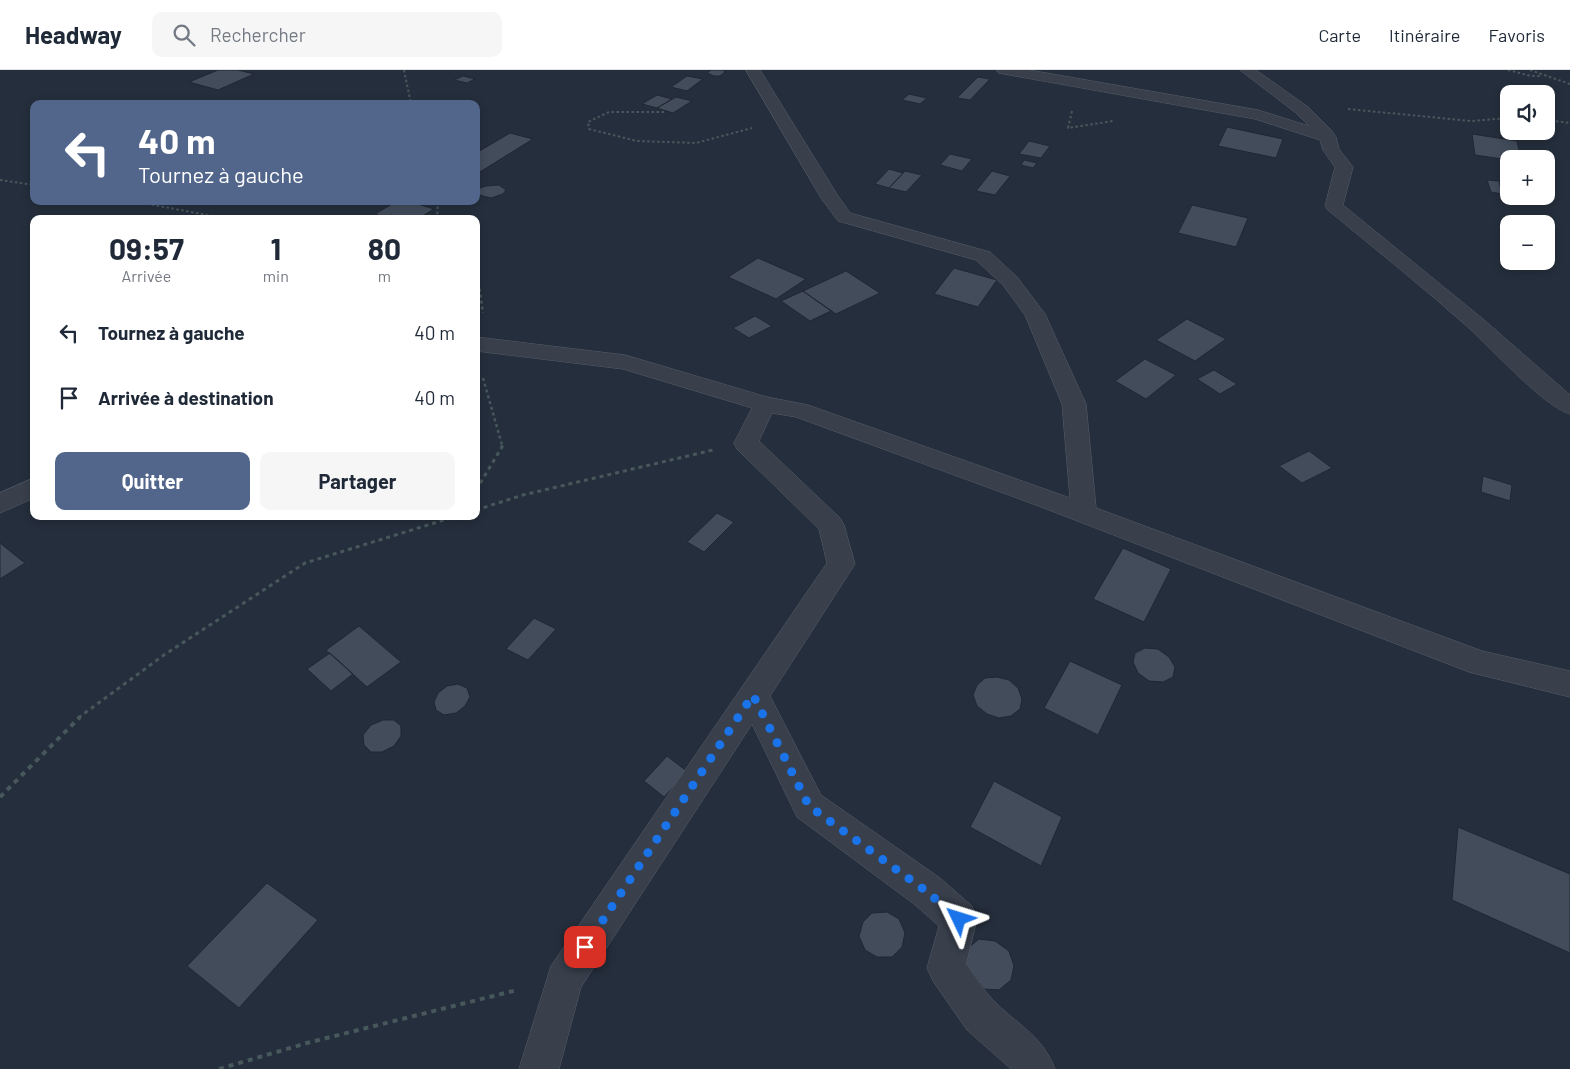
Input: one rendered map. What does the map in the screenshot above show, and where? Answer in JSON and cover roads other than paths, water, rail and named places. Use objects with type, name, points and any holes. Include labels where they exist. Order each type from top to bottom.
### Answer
[{"type":"street","points":[[752,70],[830,198],[844,217],[983,256],[1010,282],[1035,314],[1074,404],[1084,514]]},
{"type":"street","points":[[1004,70],[1258,115],[1328,136]]},
{"type":"street","points":[[1247,70],[1302,110],[1328,136],[1331,150],[1344,167],[1334,206],[1476,324],[1553,394],[1570,406]]},
{"type":"street","points":[[480,344],[625,362],[765,404],[800,410],[1084,514],[1480,663],[1570,684]]},
{"type":"street","points":[[539,1069],[564,979],[841,564],[831,525],[746,443],[765,404]]},
{"type":"street","points":[[0,504],[30,489]]},
{"type":"street","points":[[753,695],[809,806],[926,891],[959,919],[946,968],[981,1016],[1025,1054],[1035,1069]]}]
